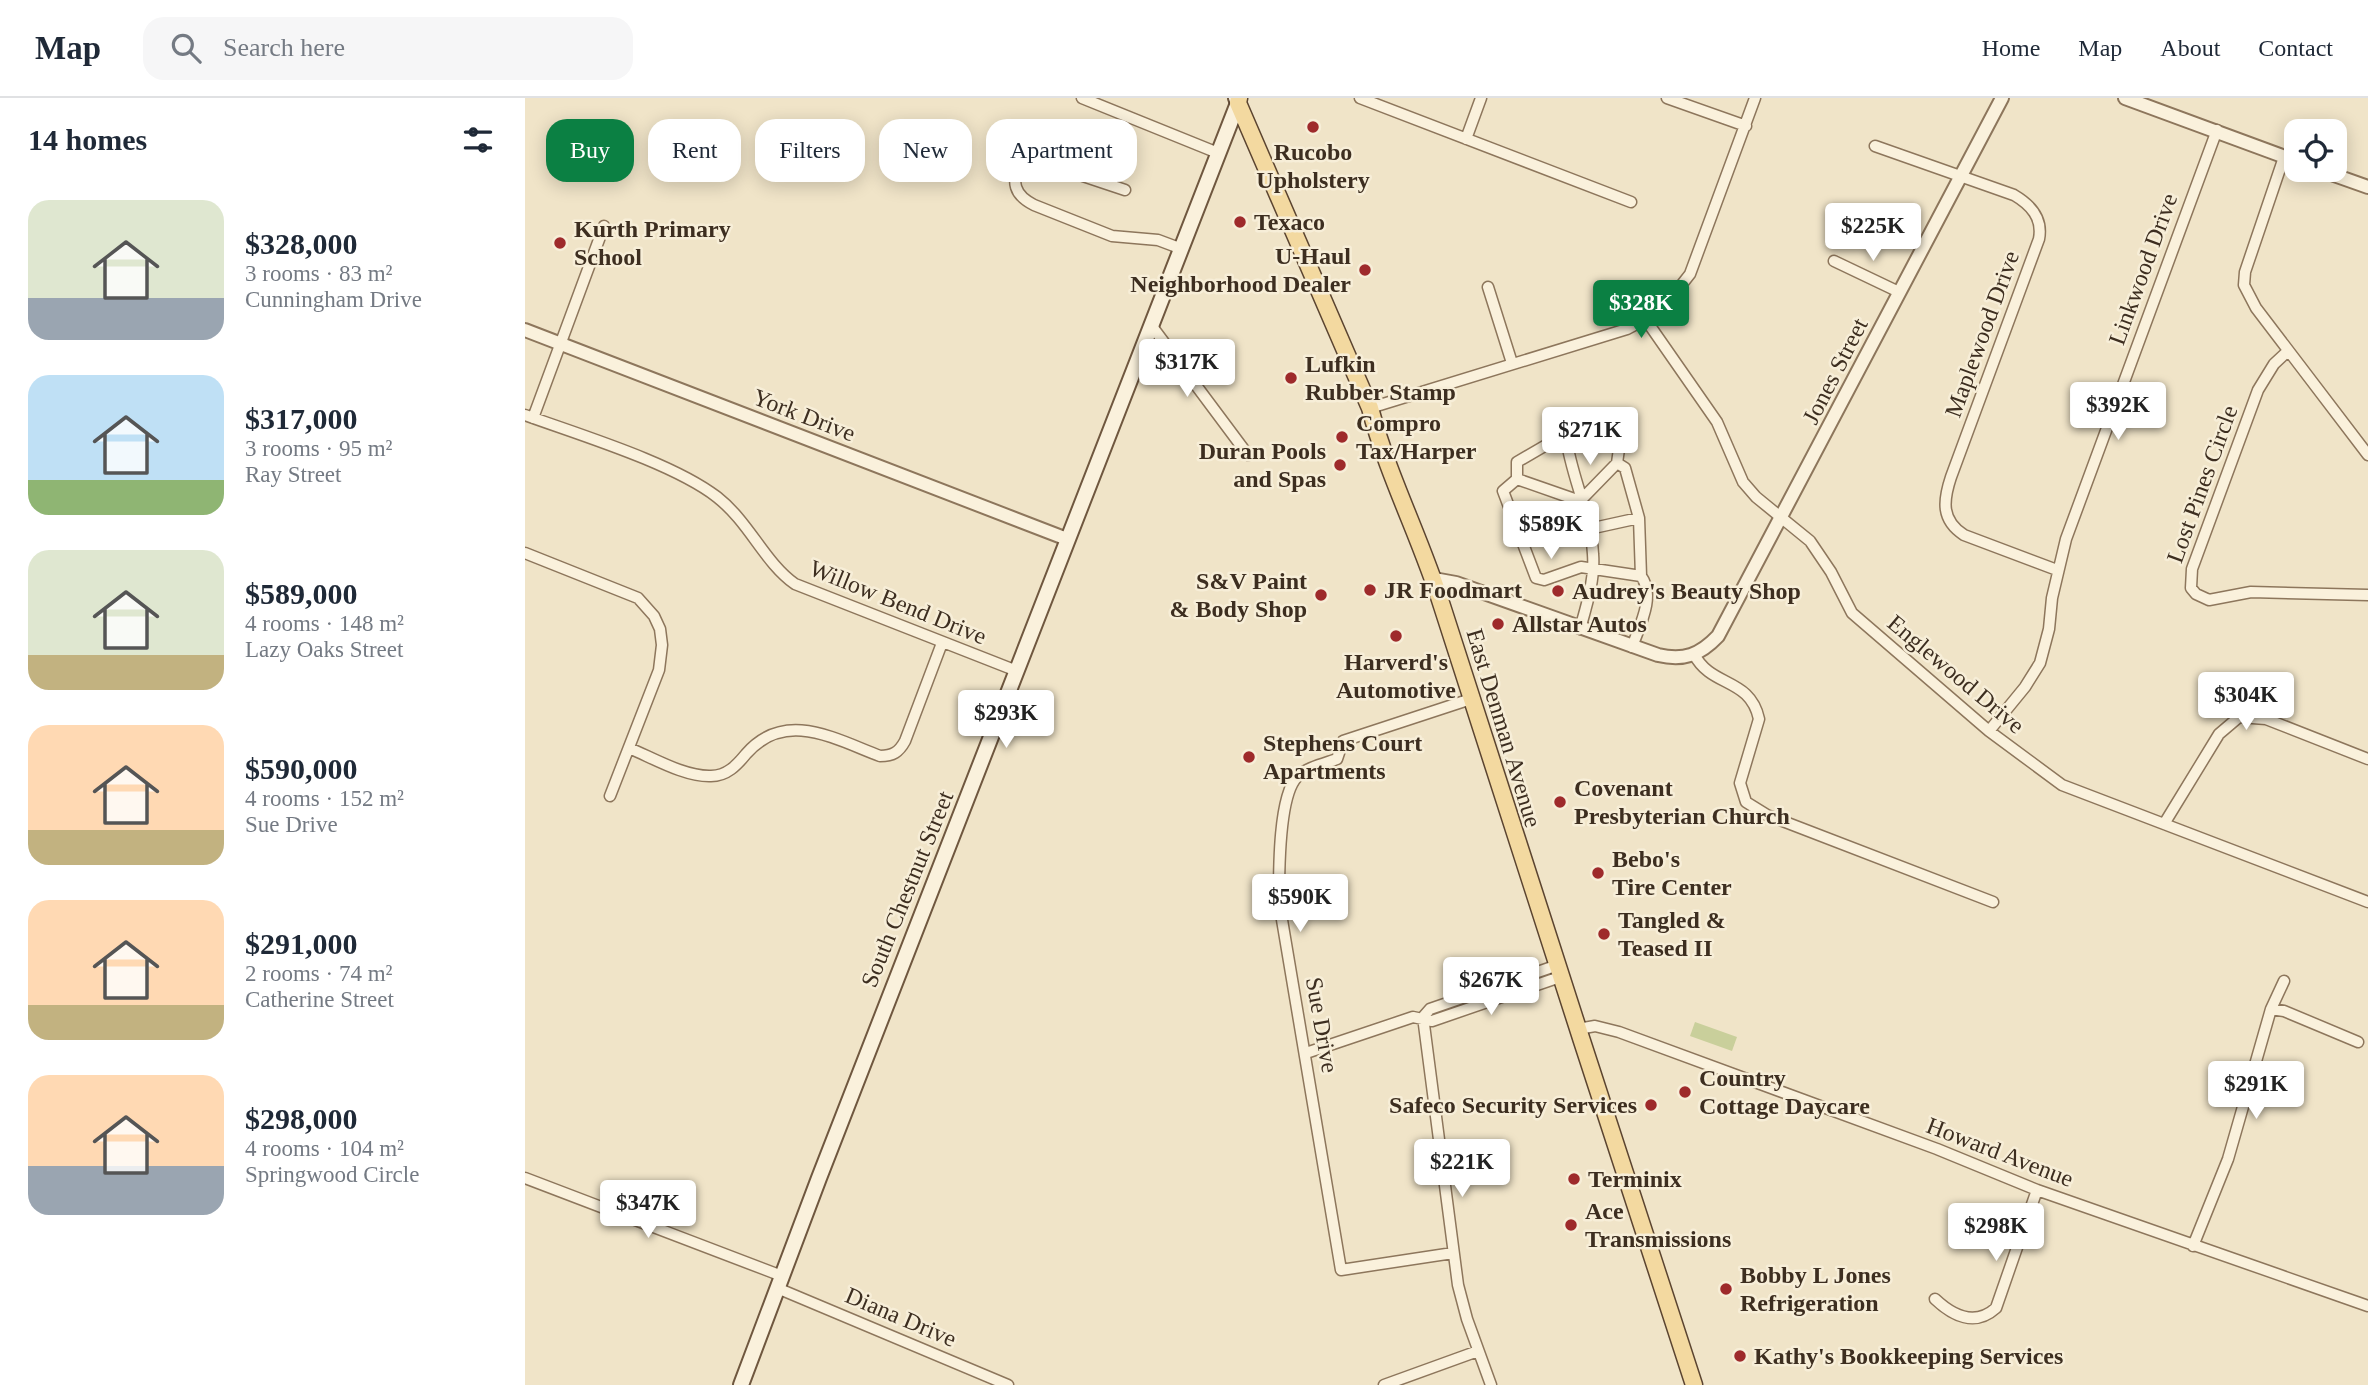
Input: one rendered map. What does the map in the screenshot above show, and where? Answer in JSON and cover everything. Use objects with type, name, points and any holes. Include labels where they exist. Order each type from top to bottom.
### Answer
[{"type":"main road","name":"South Chestnut Street","points":[[741,1385],[1238,100]]},
{"type":"main road","name":"East Denman Avenue","points":[[1238,100],[1370,408],[1383,456],[1434,579],[1558,972],[1694,1385]]},
{"type":"street","points":[[1082,98],[1218,153]]},
{"type":"street","points":[[1360,98],[1631,202]]},
{"type":"street","points":[[1467,139],[1481,98]]},
{"type":"street","points":[[1667,98],[1746,126]]},
{"type":"street","points":[[1370,408],[1627,329],[1646,320],[1671,301],[1690,274],[1755,98]]},
{"type":"street","name":"Jones Street","points":[[1694,654],[1706,649],[1718,636],[2002,98]]},
{"type":"street","points":[[2125,98],[2284,157]]},
{"type":"street","name":"Linkwood Drive","points":[[1989,731],[2025,687],[2039,663],[2049,629],[2057,570],[2066,538],[2217,130]]},
{"type":"street","name":"Maplewood Drive","points":[[1875,146],[2025,202],[2038,219],[2041,230],[1951,477],[1945,511],[1954,528],[1964,535],[2057,570]]},
{"type":"street","points":[[1125,190],[1032,159],[1020,162],[1013,176],[1015,190],[1023,200],[1034,205],[1112,236],[1158,240],[1182,249]]},
{"type":"street","points":[[2284,173],[2250,252],[2244,285],[2256,308],[2368,455]]},
{"type":"street","points":[[2347,180],[2368,187]]},
{"type":"street","points":[[529,416],[560,344],[604,226]]},
{"type":"street","points":[[1834,261],[1899,292]]},
{"type":"street","points":[[1487,287],[1511,363]]},
{"type":"street","name":"Englewood Drive","points":[[1646,320],[1717,422],[1743,482],[1821,555],[1852,613],[1989,731],[2062,785],[2368,902]]},
{"type":"street","points":[[1151,325],[1248,455]]},
{"type":"street","name":"York Drive","points":[[525,330],[1067,539]]},
{"type":"street","name":"Lost Pines Circle","points":[[2288,351],[2267,372],[2258,390],[2192,569],[2191,587],[2196,594],[2209,600],[2251,592],[2368,595]]},
{"type":"street","name":"Willow Bend Drive","points":[[529,416],[702,486],[734,512],[782,575],[795,584],[1017,671]]},
{"type":"street","points":[[1566,436],[1589,529],[1593,569],[1580,629]]},
{"type":"street","points":[[1517,479],[1515,468],[1521,458],[1554,439],[1566,436],[1615,436],[1620,442],[1617,463],[1580,501]]},
{"type":"street","points":[[1617,463],[1625,468],[1639,519],[1641,576],[1645,582],[1646,604],[1632,647]]},
{"type":"street","points":[[1517,479],[1580,501]]},
{"type":"street","points":[[1517,479],[1506,486],[1503,496],[1536,578],[1540,580],[1581,567],[1641,576]]},
{"type":"street","points":[[1518,536],[1550,525],[1589,529],[1639,519]]},
{"type":"street","points":[[525,554],[638,598],[654,616],[660,629],[662,658],[610,796]]},
{"type":"street","points":[[1434,579],[1469,587],[1632,647],[1676,659],[1694,654],[1701,668],[1745,691],[1757,709],[1759,719],[1740,783],[1746,802],[1767,815],[1993,902]]},
{"type":"street","points":[[629,748],[710,777],[727,772],[757,742],[785,729],[815,731],[880,756],[889,756],[901,749],[942,643]]},
{"type":"street","name":"Sue Drive","points":[[1453,1253],[1341,1270],[1279,902],[1284,817],[1292,784],[1298,775],[1337,758],[1343,741],[1471,699]]},
{"type":"street","points":[[2164,824],[2219,734],[2239,717],[2266,719],[2368,759]]},
{"type":"street","points":[[1306,1053],[1413,1017],[1432,1021],[1558,972]]},
{"type":"street","points":[[2193,1247],[2228,1159],[2271,1009],[2284,981]]},
{"type":"street","points":[[2271,1009],[2284,1011],[2358,1042]]},
{"type":"street","points":[[1423,1017],[1453,1253],[1467,1320],[1491,1385]]},
{"type":"street","name":"Howard Avenue","points":[[1578,1029],[1595,1026],[1619,1031],[1937,1149],[2037,1190],[2193,1247],[2368,1306]]},
{"type":"street","name":"Diana Drive","points":[[525,1178],[780,1282],[1008,1385]]},
{"type":"street","points":[[1935,1299],[1947,1310],[1969,1319],[1981,1319],[1996,1308],[2037,1190]]},
{"type":"street","points":[[1384,1385],[1478,1351]]},
{"type":"green space","points":[[1695,1022],[1737,1037],[1732,1051],[1690,1036]]},
{"type":"place","name":"Rucobo Upholstery","points":[[1313,127]]},
{"type":"place","name":"Texaco","points":[[1240,222]]},
{"type":"place","name":"Kurth Primary School","points":[[560,243]]},
{"type":"place","name":"U-Haul Neighborhood Dealer","points":[[1365,270]]},
{"type":"place","name":"Lufkin Rubber Stamp","points":[[1291,378]]},
{"type":"place","name":"Compro Tax/Harper","points":[[1342,437]]},
{"type":"place","name":"Duran Pools and Spas","points":[[1340,465]]},
{"type":"place","name":"JR Foodmart","points":[[1370,590]]},
{"type":"place","name":"Audrey's Beauty Shop","points":[[1558,591]]},
{"type":"place","name":"S&V Paint & Body Shop","points":[[1321,595]]},
{"type":"place","name":"Allstar Autos","points":[[1498,624]]},
{"type":"place","name":"Harverd's Automotive","points":[[1396,636]]},
{"type":"place","name":"Stephens Court Apartments","points":[[1249,757]]},
{"type":"place","name":"Covenant Presbyterian Church","points":[[1560,802]]},
{"type":"place","name":"Bebo's Tire Center","points":[[1598,873]]},
{"type":"place","name":"Tangled & Teased II","points":[[1604,934]]},
{"type":"place","name":"Country Cottage Daycare","points":[[1685,1092]]},
{"type":"place","name":"Safeco Security Services","points":[[1651,1105]]},
{"type":"place","name":"Terminix","points":[[1574,1179]]},
{"type":"place","name":"Ace Transmissions","points":[[1571,1225]]},
{"type":"place","name":"Bobby L Jones Refrigeration","points":[[1726,1289]]},
{"type":"place","name":"Kathy's Bookkeeping Services","points":[[1740,1356]]}]
